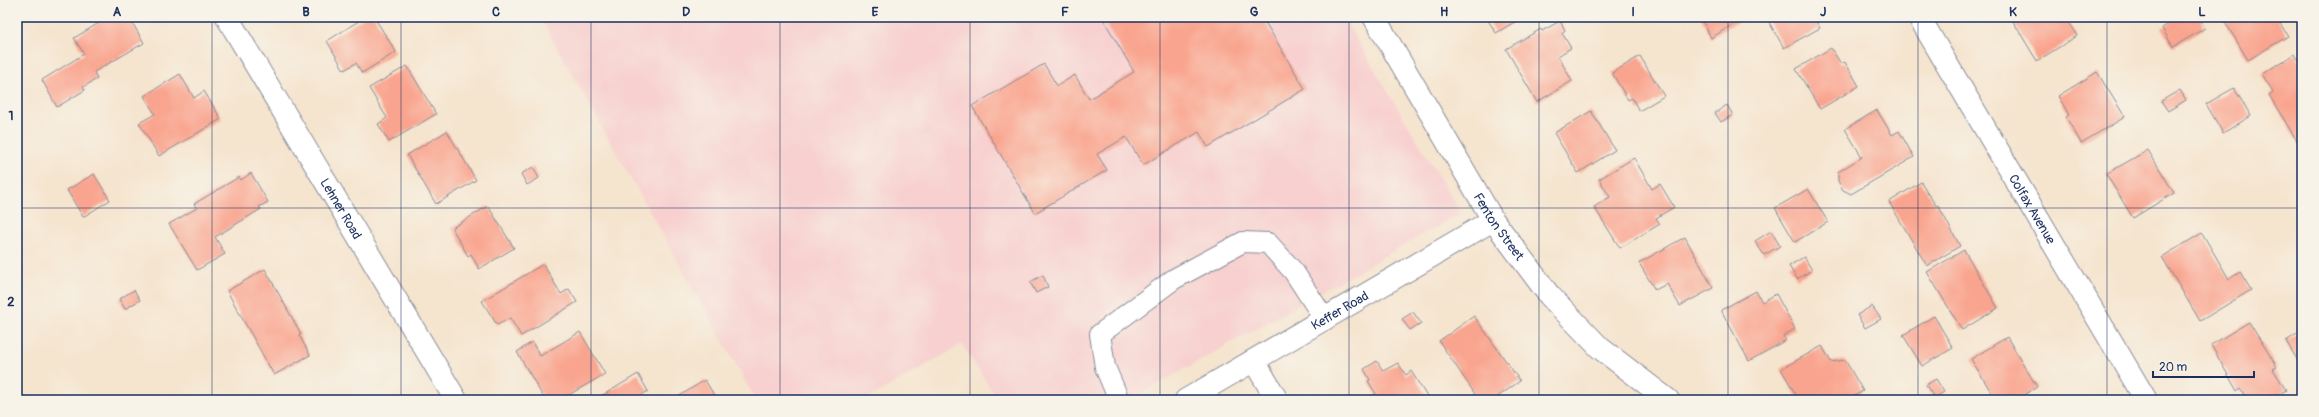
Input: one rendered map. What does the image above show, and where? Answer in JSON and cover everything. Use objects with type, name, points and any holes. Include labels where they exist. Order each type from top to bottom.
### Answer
[{"type":"street","name":"Lehner Road","points":[[227,17],[456,400]]},
{"type":"street","name":"Fenton Street","points":[[1374,17],[1493,220],[1549,295],[1600,348],[1668,400]]},
{"type":"street","name":"Colfax Avenue","points":[[1919,17],[2146,400]]},
{"type":"street","name":"Keffer Road","points":[[1186,400],[1325,320],[1493,220]]},
{"type":"street","points":[[1254,361],[1277,400]]},
{"type":"lane","points":[[1119,400],[1105,367],[1100,334],[1174,279],[1243,242],[1268,243],[1294,272],[1325,320]]},
{"type":"shaded area","points":[[540,17],[1343,17],[1461,213],[1130,400],[998,400],[962,344],[866,400],[756,400]]},
{"type":"building","points":[[109,17],[129,17],[144,43],[94,72],[97,79],[83,87],[85,90],[57,107],[42,80],[84,54],[74,38]]},
{"type":"building","points":[[365,17],[374,17],[396,52],[362,73],[356,63],[344,70],[327,41]]},
{"type":"building","points":[[1102,17],[1262,17],[1305,89],[1208,147],[1199,132],[1143,165],[1126,137],[1097,154],[1107,170],[1035,213],[972,106],[1044,64],[1057,86],[1075,75],[1089,99],[1134,72]]},
{"type":"building","points":[[1486,17],[1523,17],[1496,33]]},
{"type":"building","points":[[1701,17],[1738,17],[1740,20],[1711,38]]},
{"type":"building","points":[[1766,17],[1814,17],[1820,28],[1784,48]]},
{"type":"building","points":[[2065,17],[2077,36],[2037,61],[2011,18]]},
{"type":"building","points":[[2180,17],[2199,17],[2205,28],[2173,47],[2162,28]]},
{"type":"building","points":[[2222,17],[2276,17],[2288,36],[2248,60]]},
{"type":"building","points":[[1560,21],[1565,30],[1562,33],[1571,48],[1558,56],[1572,81],[1537,102],[1506,49],[1541,29],[1542,31]]},
{"type":"building","points":[[1831,48],[1841,64],[1845,62],[1859,86],[1820,109],[1796,69]]},
{"type":"building","points":[[2295,54],[2302,67],[2302,138],[2297,141],[2269,95],[2273,92],[2262,74]]},
{"type":"building","points":[[1640,56],[1664,96],[1639,111],[1632,98],[1628,100],[1612,73]]},
{"type":"building","points":[[407,66],[436,114],[389,142],[378,124],[387,118],[369,88]]},
{"type":"building","points":[[2097,72],[2125,117],[2081,143],[2066,117],[2069,115],[2058,96]]},
{"type":"building","points":[[180,74],[194,98],[204,91],[221,119],[159,156],[139,123],[155,114],[144,96]]},
{"type":"building","points":[[2234,88],[2251,116],[2223,133],[2206,104]]},
{"type":"building","points":[[2180,90],[2186,100],[2168,111],[2161,101]]},
{"type":"building","points":[[1727,105],[1733,115],[1721,122],[1715,113]]},
{"type":"building","points":[[1877,110],[1892,135],[1899,131],[1914,157],[1851,194],[1843,190],[1838,181],[1838,172],[1862,157],[1845,129]]},
{"type":"building","points":[[1591,111],[1615,150],[1578,173],[1554,133]]},
{"type":"building","points":[[447,131],[476,180],[436,204],[407,155]]},
{"type":"building","points":[[2148,150],[2174,193],[2133,218],[2106,174]]},
{"type":"building","points":[[1634,158],[1652,189],[1660,184],[1674,207],[1656,218],[1660,224],[1620,248],[1594,207],[1610,197],[1599,179]]},
{"type":"building","points":[[533,167],[539,178],[527,185],[521,174]]},
{"type":"building","points":[[251,173],[268,202],[259,207],[261,209],[215,237],[225,254],[197,270],[169,224],[197,208],[194,204],[239,177],[241,180]]},
{"type":"building","points":[[94,174],[110,200],[83,217],[67,190]]},
{"type":"building","points":[[1921,182],[1936,206],[1938,205],[1960,246],[1927,266],[1889,202]]},
{"type":"building","points":[[1808,189],[1828,222],[1795,242],[1775,208]]},
{"type":"building","points":[[488,206],[514,248],[479,269],[471,254],[468,256],[452,228]]},
{"type":"building","points":[[1771,231],[1780,246],[1764,255],[1755,241]]},
{"type":"building","points":[[2202,233],[2229,279],[2240,272],[2251,290],[2200,321],[2162,257]]},
{"type":"building","points":[[1685,237],[1713,288],[1680,306],[1667,284],[1655,290],[1639,263]]},
{"type":"building","points":[[1964,250],[1998,308],[1962,330],[1927,272]]},
{"type":"building","points":[[1804,257],[1812,270],[1797,279],[1789,266]]},
{"type":"building","points":[[543,264],[561,294],[569,289],[577,302],[521,336],[510,318],[497,325],[482,301]]},
{"type":"building","points":[[265,269],[301,334],[299,335],[310,355],[274,375],[227,291]]},
{"type":"building","points":[[1043,275],[1048,287],[1036,293],[1030,282]]},
{"type":"building","points":[[134,290],[140,300],[125,309],[119,299]]},
{"type":"building","points":[[1756,291],[1762,302],[1776,294],[1795,329],[1783,336],[1786,340],[1749,361],[1721,310]]},
{"type":"building","points":[[1872,306],[1881,319],[1865,328],[1857,315]]},
{"type":"building","points":[[1413,312],[1421,323],[1410,330],[1402,319]]},
{"type":"building","points":[[1474,316],[1520,381],[1493,400],[1467,400],[1475,394],[1439,341]]},
{"type":"building","points":[[1934,316],[1953,348],[1922,366],[1903,335]]},
{"type":"building","points":[[2249,322],[2277,367],[2273,369],[2286,390],[2269,400],[2247,400],[2240,389],[2237,391],[2211,345]]},
{"type":"building","points":[[2302,331],[2302,368],[2286,341]]},
{"type":"building","points":[[580,332],[605,374],[560,400],[545,400],[517,352],[532,342],[540,356]]},
{"type":"building","points":[[2007,337],[2037,387],[2016,400],[1996,400],[1971,359]]},
{"type":"building","points":[[1822,346],[1831,362],[1845,360],[1863,391],[1851,398],[1852,400],[1799,400],[1781,369]]},
{"type":"building","points":[[1377,361],[1383,371],[1398,363],[1406,375],[1411,371],[1429,400],[1374,400],[1372,397],[1376,394],[1368,381],[1370,380],[1364,369]]},
{"type":"building","points":[[638,374],[648,391],[637,398],[638,400],[595,400]]},
{"type":"building","points":[[1936,379],[1944,392],[1934,398],[1926,385]]},
{"type":"building","points":[[705,380],[717,400],[673,400]]}]
